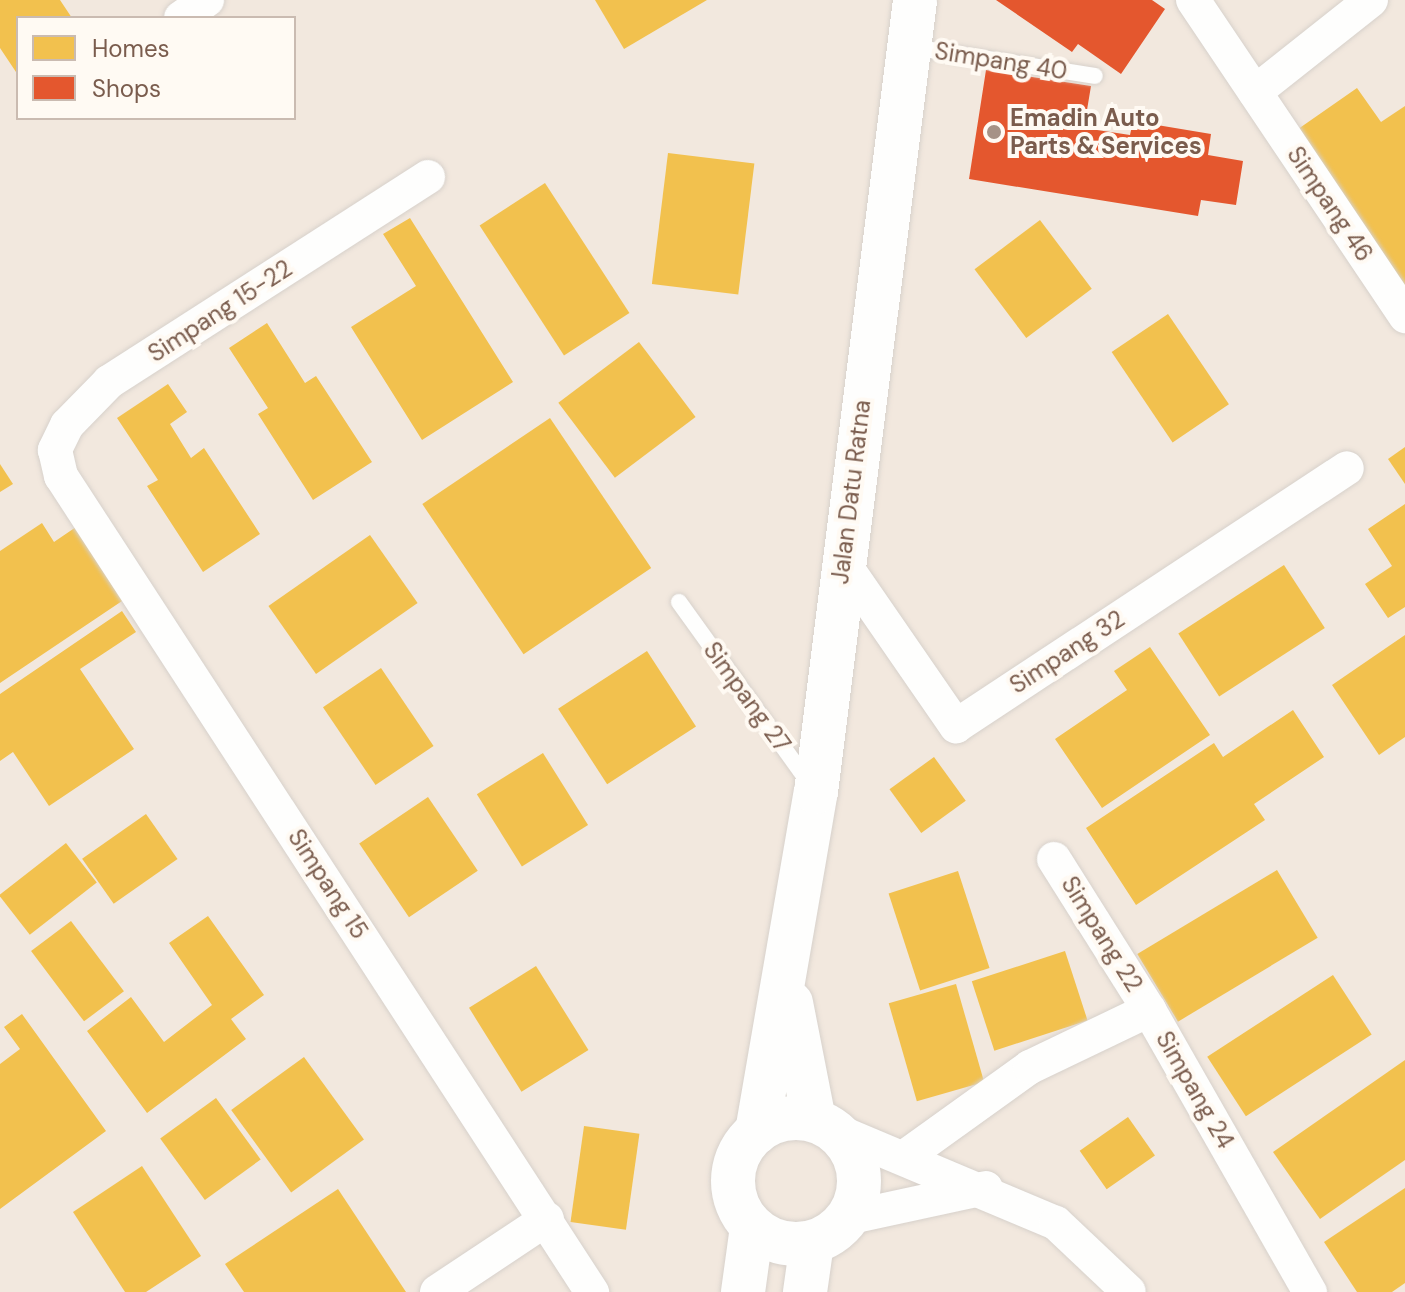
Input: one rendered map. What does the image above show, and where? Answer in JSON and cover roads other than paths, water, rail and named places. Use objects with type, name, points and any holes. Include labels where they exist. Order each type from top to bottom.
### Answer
[{"type":"main road","name":"Jalan Datu Ratna","points":[[757,1132],[788,985],[816,792],[906,46],[915,0]]},
{"type":"main road","name":"Jalan Datu Ratna","points":[[788,985],[823,1125]]},
{"type":"main road","points":[[743,1292],[752,1227],[734,1189],[743,1147],[757,1132],[794,1118],[823,1125],[856,1160],[858,1190],[847,1218],[812,1243],[791,1245],[752,1227]]},
{"type":"main road","points":[[805,1292],[812,1243]]},
{"type":"street","points":[[184,16],[207,0]]},
{"type":"street","name":"Simpang 46","points":[[1193,0],[1405,316]]},
{"type":"street","points":[[1255,92],[1371,0]]},
{"type":"street","name":"Simpang 15-22","points":[[61,476],[55,450],[67,425],[109,382],[428,177]]},
{"type":"street","name":"Simpang 32","points":[[842,561],[956,726],[1347,468]]},
{"type":"street","name":"Simpang 15","points":[[61,476],[592,1292]]},
{"type":"street","name":"Simpang 22","points":[[1054,859],[1149,1010]]},
{"type":"street","name":"Simpang 24","points":[[906,1156],[1030,1067],[1149,1010],[1310,1292]]},
{"type":"street","points":[[823,1125],[986,1188],[1056,1223],[1129,1292]]},
{"type":"street","points":[[847,1218],[986,1188]]},
{"type":"street","points":[[437,1292],[547,1219]]},
{"type":"lane","name":"Simpang 40","points":[[906,46],[1095,76]]},
{"type":"lane","name":"Simpang 27","points":[[679,602],[816,792]]},
{"type":"place","name":"Emadin Auto Parts & Services","points":[[994,132]]}]
